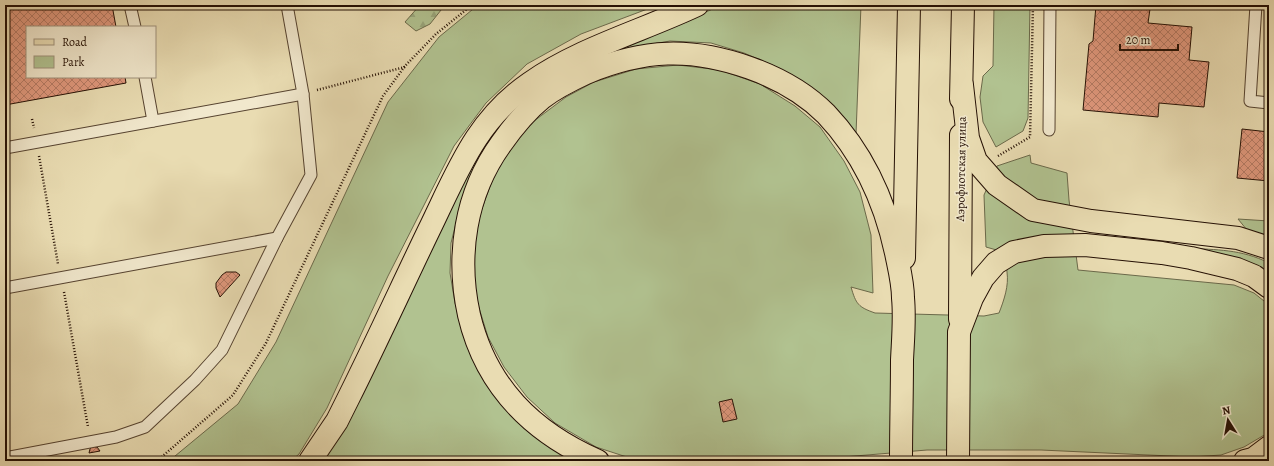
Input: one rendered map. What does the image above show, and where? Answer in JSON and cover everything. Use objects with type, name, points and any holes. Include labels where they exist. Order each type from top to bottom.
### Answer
[{"type":"main road","points":[[310,461],[337,421],[459,167],[482,129],[503,104],[530,82],[560,64],[697,5]]},
{"type":"main road","points":[[901,461],[909,5]]},
{"type":"main road","name":"Аэрофлотская улица","points":[[958,461],[960,332],[966,297],[962,85],[963,5]]},
{"type":"main road","points":[[598,461],[556,439],[520,410],[505,393],[494,378],[477,342],[465,296],[462,260],[465,227],[470,208],[484,171],[495,153],[518,122],[543,97],[560,87],[600,68],[623,60],[665,53],[707,56],[735,62],[774,77],[792,87],[824,112],[844,135],[861,159],[888,223],[896,254],[904,297]]},
{"type":"main road","points":[[962,85],[968,138],[976,161],[997,185],[1033,210],[1091,222],[1238,238],[1269,248]]},
{"type":"main road","points":[[966,297],[996,263],[1014,252],[1044,246],[1085,245],[1162,253],[1191,258],[1237,269],[1254,276],[1269,287]]},
{"type":"main road","points":[[1245,461],[1253,459],[1269,446]]},
{"type":"lane","points":[[130,5],[135,26]]},
{"type":"lane","points":[[5,458],[116,437],[145,427],[195,380],[222,350],[277,238],[311,175],[303,94],[287,5]]},
{"type":"lane","points":[[1049,130],[1050,5]]},
{"type":"lane","points":[[1256,5],[1250,101],[1269,103]]},
{"type":"lane","points":[[145,78],[153,121]]},
{"type":"lane","points":[[5,148],[303,94]]},
{"type":"lane","points":[[5,288],[277,238]]},
{"type":"path","points":[[157,461],[233,395],[266,343],[383,96],[405,66],[436,34],[472,5]]},
{"type":"path","points":[[998,156],[1030,137],[1033,5]]},
{"type":"path","points":[[303,94],[405,66]]},
{"type":"green space","points":[[420,5],[445,5],[430,24],[416,31],[405,22]]},
{"type":"green space","points":[[478,5],[658,5],[581,34],[527,64],[486,103],[454,146],[388,276],[327,408],[299,454],[291,461],[169,461],[238,404],[276,342],[388,102],[439,37]]},
{"type":"green space","points":[[722,5],[861,5],[856,134],[836,108],[808,85],[779,68],[744,53],[711,43],[670,41],[617,50]]},
{"type":"green space","points":[[994,5],[1030,5],[1028,118],[1023,131],[996,147],[983,122],[980,97],[983,76],[993,66]]},
{"type":"green space","points":[[678,65],[720,70],[760,84],[795,106],[820,127],[844,161],[860,192],[871,235],[873,293],[851,287],[858,304],[861,307],[875,313],[984,316],[999,313],[1007,288],[1007,269],[1000,251],[986,247],[984,195],[997,166],[1030,155],[1031,163],[1067,173],[1078,270],[1234,285],[1254,293],[1269,305],[1269,430],[1266,434],[1244,447],[1221,455],[1192,457],[1041,450],[927,450],[795,461],[639,461],[596,447],[555,423],[527,397],[504,367],[488,337],[475,295],[472,253],[479,217],[493,178],[511,146],[534,121],[566,97],[594,82],[636,69]]},
{"type":"green space","points":[[498,126],[476,164],[459,211],[451,243],[450,273],[455,303],[467,341],[579,461],[321,461],[351,417],[475,158]]},
{"type":"green space","points":[[1238,219],[1269,221],[1269,238],[1247,230]]},
{"type":"green space","points":[[1187,248],[1229,251],[1259,258],[1269,263],[1269,274]]},
{"type":"building","points":[[5,5],[112,5],[116,26],[26,26],[26,78],[125,78],[126,83],[5,105]]},
{"type":"building","points":[[1096,5],[1150,9],[1148,23],[1192,27],[1189,60],[1209,62],[1204,107],[1159,103],[1158,117],[1083,110],[1089,44],[1093,41]]},
{"type":"building","points":[[1242,129],[1269,132],[1269,181],[1237,178]]},
{"type":"building","points":[[226,272],[236,272],[240,275],[220,297],[216,288],[216,283]]},
{"type":"building","points":[[732,399],[737,419],[723,422],[719,402]]},
{"type":"building","points":[[92,446],[97,447],[100,451],[89,453]]}]
